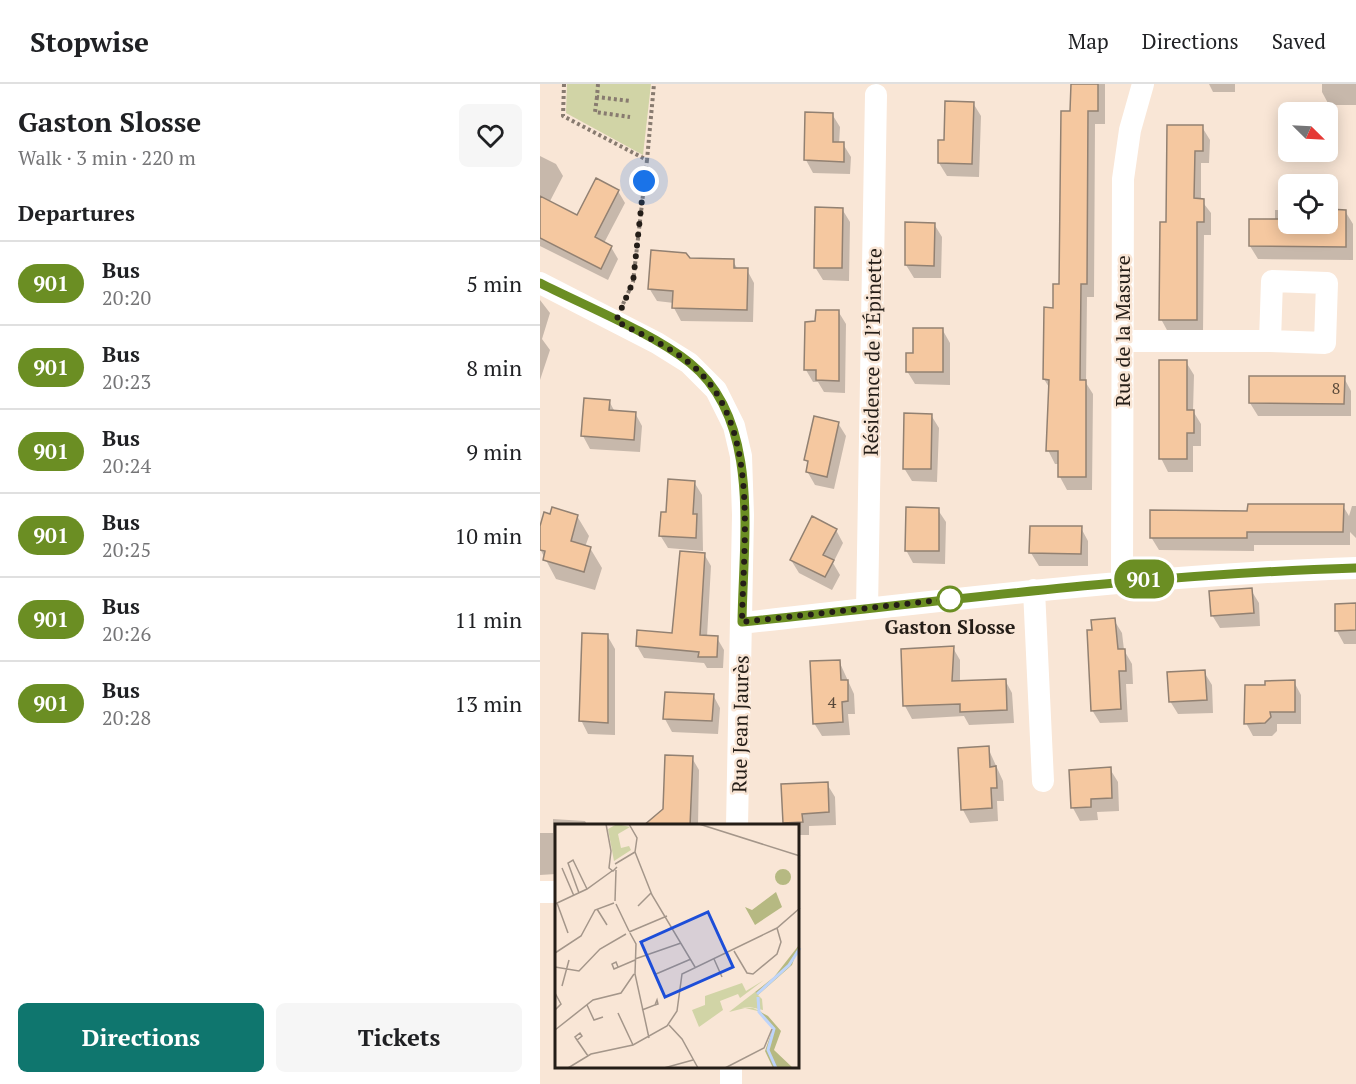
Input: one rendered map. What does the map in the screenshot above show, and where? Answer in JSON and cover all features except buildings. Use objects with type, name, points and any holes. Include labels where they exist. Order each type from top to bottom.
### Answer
[{"type":"street","name":"Rue de la Masure","points":[[1122,581],[1124,164],[1130,130],[1143,84]]},
{"type":"street","name":"Résidence de l’Épinette","points":[[867,609],[876,95]]},
{"type":"street","name":"Rue Jean Jaurès","points":[[540,283],[616,321],[689,363],[716,390],[729,413],[738,441],[742,471],[742,622],[737,824]]},
{"type":"street","points":[[1122,341],[1270,341]]},
{"type":"street","points":[[742,622],[1122,581],[1242,572],[1356,568]]},
{"type":"street","points":[[1034,590],[1044,781]]},
{"type":"path","points":[[564,84],[562,116],[647,160]]},
{"type":"path","points":[[598,84],[596,112],[630,117]]},
{"type":"path","points":[[616,321],[633,282],[654,84]]},
{"type":"path","points":[[597,97],[630,101]]},
{"type":"green space","points":[[567,84],[651,84],[643,155],[566,113]]},
{"type":"bus line","name":"901","points":[[540,283],[680,356],[708,381],[724,403],[734,426],[741,456],[742,622],[1122,581],[1242,572],[1356,568]]},
{"type":"place","name":"Gaston Slosse","points":[[950,599]]},
{"type":"route","points":[[644,181],[633,282],[616,321],[689,363],[716,390],[729,413],[738,441],[742,471],[742,622],[950,599]]}]
